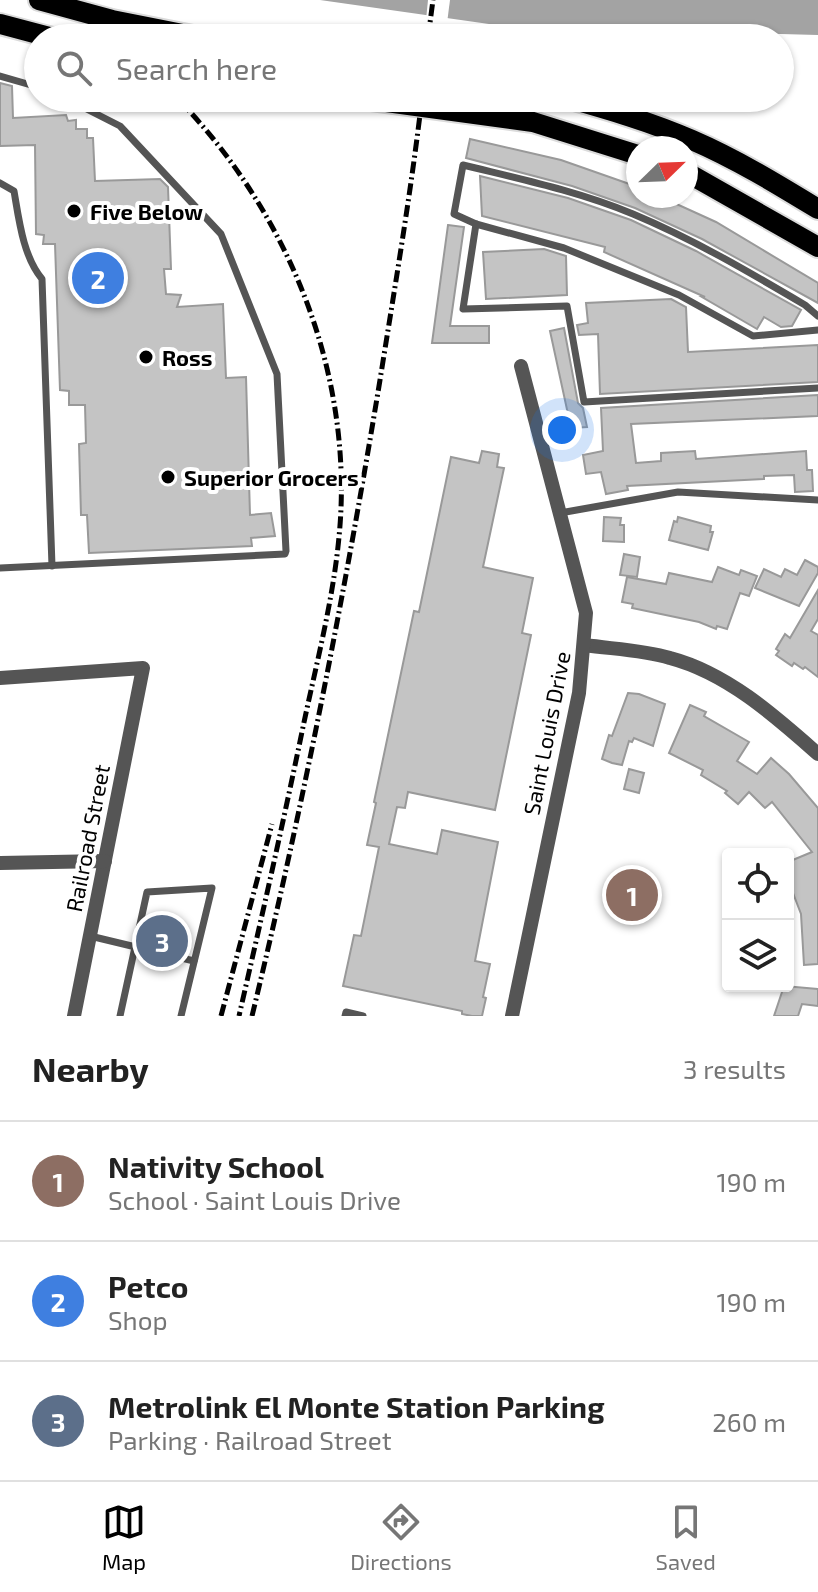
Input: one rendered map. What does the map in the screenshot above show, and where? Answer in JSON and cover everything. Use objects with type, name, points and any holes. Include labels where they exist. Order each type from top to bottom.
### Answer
[{"type":"main road","points":[[39,0],[132,24]]},
{"type":"main road","points":[[0,24],[24,30]]},
{"type":"main road","points":[[460,112],[533,122],[626,151]]},
{"type":"main road","points":[[614,112],[693,140],[765,177],[818,209]]},
{"type":"main road","points":[[698,179],[818,247]]},
{"type":"street","name":"Saint Louis Drive","points":[[512,1016],[579,693],[586,613],[521,366]]},
{"type":"street","points":[[585,645],[669,657],[709,672],[779,721],[818,754]]},
{"type":"street","name":"Railroad Street","points":[[0,678],[143,668],[74,1016]]},
{"type":"street","points":[[0,863],[105,861]]},
{"type":"lane","points":[[0,76],[24,83]]},
{"type":"lane","points":[[0,568],[223,558],[285,554],[286,551],[277,374],[221,234],[120,126],[92,112]]},
{"type":"lane","points":[[818,316],[805,305],[716,253],[631,213],[556,187],[463,165],[454,214],[476,224],[564,248],[679,295],[753,336],[818,330]]},
{"type":"lane","points":[[0,183],[14,191],[23,237],[35,270],[42,279],[52,566]]},
{"type":"lane","points":[[476,224],[463,309],[567,306],[584,402],[818,388]]},
{"type":"lane","points":[[560,513],[678,492],[818,500]]},
{"type":"lane","points":[[120,1016],[147,892],[212,888],[181,1016]]},
{"type":"lane","points":[[90,936],[194,961]]},
{"type":"lane","points":[[345,1016],[346,1012],[363,1016]]},
{"type":"shaded area","points":[[320,0],[818,0],[818,35],[794,34],[794,24],[489,24]]},
{"type":"pier","points":[[428,0],[450,0],[447,23],[426,20]]},
{"type":"building","points":[[0,83],[12,86],[13,118],[66,115],[68,121],[76,120],[76,129],[87,129],[87,138],[93,138],[95,181],[160,179],[168,187],[171,269],[164,269],[166,294],[181,295],[177,307],[223,304],[226,378],[246,377],[250,515],[271,513],[275,536],[251,538],[252,546],[89,553],[87,515],[81,515],[79,444],[86,443],[85,405],[69,405],[69,391],[60,390],[55,244],[43,244],[44,235],[36,234],[35,145],[0,146]]},
{"type":"building","points":[[470,139],[561,160],[626,183],[626,205],[572,186],[466,158]]},
{"type":"building","points":[[480,176],[568,198],[631,220],[696,251],[801,310],[792,326],[781,327],[764,317],[757,329],[702,297],[705,297],[604,252],[605,247],[482,216]]},
{"type":"building","points":[[635,208],[685,208],[716,222],[818,283],[818,303],[702,239]]},
{"type":"building","points":[[448,225],[464,227],[450,326],[489,326],[489,343],[432,343]]},
{"type":"building","points":[[544,249],[566,256],[567,295],[486,299],[483,252]]},
{"type":"building","points":[[671,299],[686,307],[688,352],[818,345],[818,382],[600,394],[598,334],[579,335],[577,325],[588,323],[586,303]]},
{"type":"building","points":[[564,328],[578,403],[583,408],[587,427],[571,428],[550,331]]},
{"type":"building","points":[[818,395],[818,416],[631,424],[636,463],[661,461],[661,453],[695,451],[696,459],[806,451],[807,470],[812,470],[813,491],[795,492],[794,475],[627,486],[628,490],[606,494],[601,472],[586,474],[583,455],[603,451],[601,408]]},
{"type":"building","points":[[482,451],[499,454],[497,467],[504,468],[483,567],[533,578],[522,633],[531,635],[495,810],[408,792],[405,808],[397,807],[389,844],[437,854],[442,830],[498,842],[475,961],[490,964],[483,997],[486,998],[482,1016],[472,1016],[462,1014],[462,1011],[343,986],[354,935],[361,936],[379,847],[367,845],[374,802],[414,611],[419,612],[451,457],[479,463]]},
{"type":"building","points":[[604,517],[621,518],[624,542],[603,541]]},
{"type":"building","points":[[678,517],[711,526],[710,532],[713,532],[708,550],[669,540]]},
{"type":"building","points":[[624,554],[640,557],[637,577],[620,575]]},
{"type":"building","points":[[805,560],[818,567],[818,573],[799,606],[755,588],[764,569],[781,577],[785,569],[797,575]]},
{"type":"building","points":[[718,567],[739,575],[741,570],[757,576],[749,596],[740,593],[727,629],[632,608],[633,604],[622,602],[627,577],[666,584],[669,573],[712,582]]},
{"type":"building","points":[[818,590],[818,619],[811,631],[818,635],[818,677],[805,667],[803,669],[794,663],[792,666],[776,655],[779,651],[776,649],[785,634],[790,638]]},
{"type":"building","points":[[628,693],[665,704],[653,746],[634,738],[632,742],[629,741],[622,765],[602,759]]},
{"type":"building","points":[[690,705],[706,712],[704,716],[749,742],[737,761],[757,774],[771,758],[818,808],[818,964],[804,965],[801,914],[794,896],[794,860],[812,852],[772,802],[765,808],[749,792],[738,804],[725,793],[727,791],[701,775],[703,770],[669,753]]},
{"type":"building","points":[[629,769],[644,773],[639,793],[624,789]]},
{"type":"building","points":[[794,987],[818,989],[818,1006],[802,1004],[798,1016],[774,1016],[782,992],[794,992]]},
{"type":"railway","points":[[54,0],[94,24]]},
{"type":"railway","points":[[430,24],[433,0]]},
{"type":"railway","points":[[189,112],[217,143],[252,192],[282,245],[306,300],[324,358],[336,417],[341,477],[339,537],[328,609],[239,1016]]},
{"type":"railway","points":[[252,1016],[306,779],[352,540],[397,274],[420,112]]},
{"type":"railway","points":[[221,1016],[272,824]]},
{"type":"place","name":"Five Below","points":[[74,211]]},
{"type":"place","name":"Petco","points":[[98,278]]},
{"type":"place","name":"Ross","points":[[146,357]]},
{"type":"place","name":"Superior Grocers","points":[[168,477]]},
{"type":"place","name":"Nativity School","points":[[632,895]]},
{"type":"place","name":"Metrolink El Monte Station Parking","points":[[162,941]]}]
